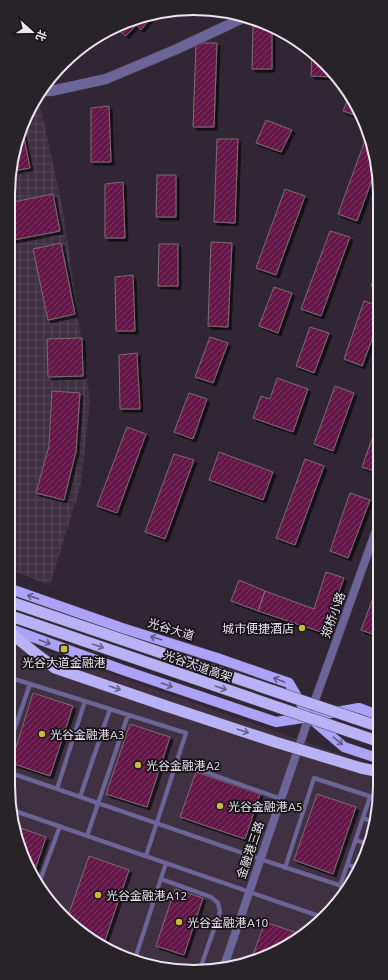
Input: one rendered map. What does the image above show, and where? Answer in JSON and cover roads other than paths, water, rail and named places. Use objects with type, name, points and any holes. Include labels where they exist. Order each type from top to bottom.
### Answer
[{"type":"highway","name":"光谷大道高架","points":[[15,603],[373,725]]},
{"type":"highway","name":"光谷大道高架","points":[[15,617],[373,740]]},
{"type":"highway","points":[[15,636],[38,656],[55,668],[288,746],[373,771]]},
{"type":"main road","name":"光谷大道","points":[[15,590],[122,628],[217,658],[289,683],[309,717],[344,747],[373,757]]},
{"type":"main road","points":[[15,632],[276,722],[359,708],[373,713]]},
{"type":"street","points":[[48,91],[106,79],[177,49],[238,20]]},
{"type":"street","name":"郑桥小路","points":[[309,717],[373,539]]},
{"type":"street","name":"金融港三路","points":[[225,962],[309,717]]},
{"type":"lane","points":[[15,679],[186,733],[146,856]]},
{"type":"lane","points":[[15,728],[30,684]]},
{"type":"lane","points":[[57,789],[85,701]]},
{"type":"lane","points":[[80,797],[110,709]]},
{"type":"lane","points":[[87,836],[128,715]]},
{"type":"lane","points":[[177,762],[281,799]]},
{"type":"lane","points":[[15,774],[340,886],[370,796]]},
{"type":"lane","points":[[285,868],[314,778],[373,797]]},
{"type":"lane","points":[[17,812],[318,916]]},
{"type":"lane","points":[[363,818],[370,821]]},
{"type":"lane","points":[[41,878],[60,826]]},
{"type":"lane","points":[[356,840],[364,843]]},
{"type":"lane","points":[[136,956],[166,863]]},
{"type":"lane","points":[[348,865],[354,867]]},
{"type":"lane","points":[[161,879],[211,897],[218,903],[220,912],[201,965]]},
{"type":"place","name":"城市便捷酒店","points":[[302,628]]},
{"type":"place","name":"光谷大道金融港","points":[[64,649]]},
{"type":"place","name":"光谷金融港A3","points":[[42,734]]},
{"type":"place","name":"光谷金融港A2","points":[[138,765]]},
{"type":"place","name":"光谷金融港A5","points":[[220,806]]},
{"type":"place","name":"光谷金融港A12","points":[[98,895]]},
{"type":"place","name":"光谷金融港A10","points":[[179,922]]}]
